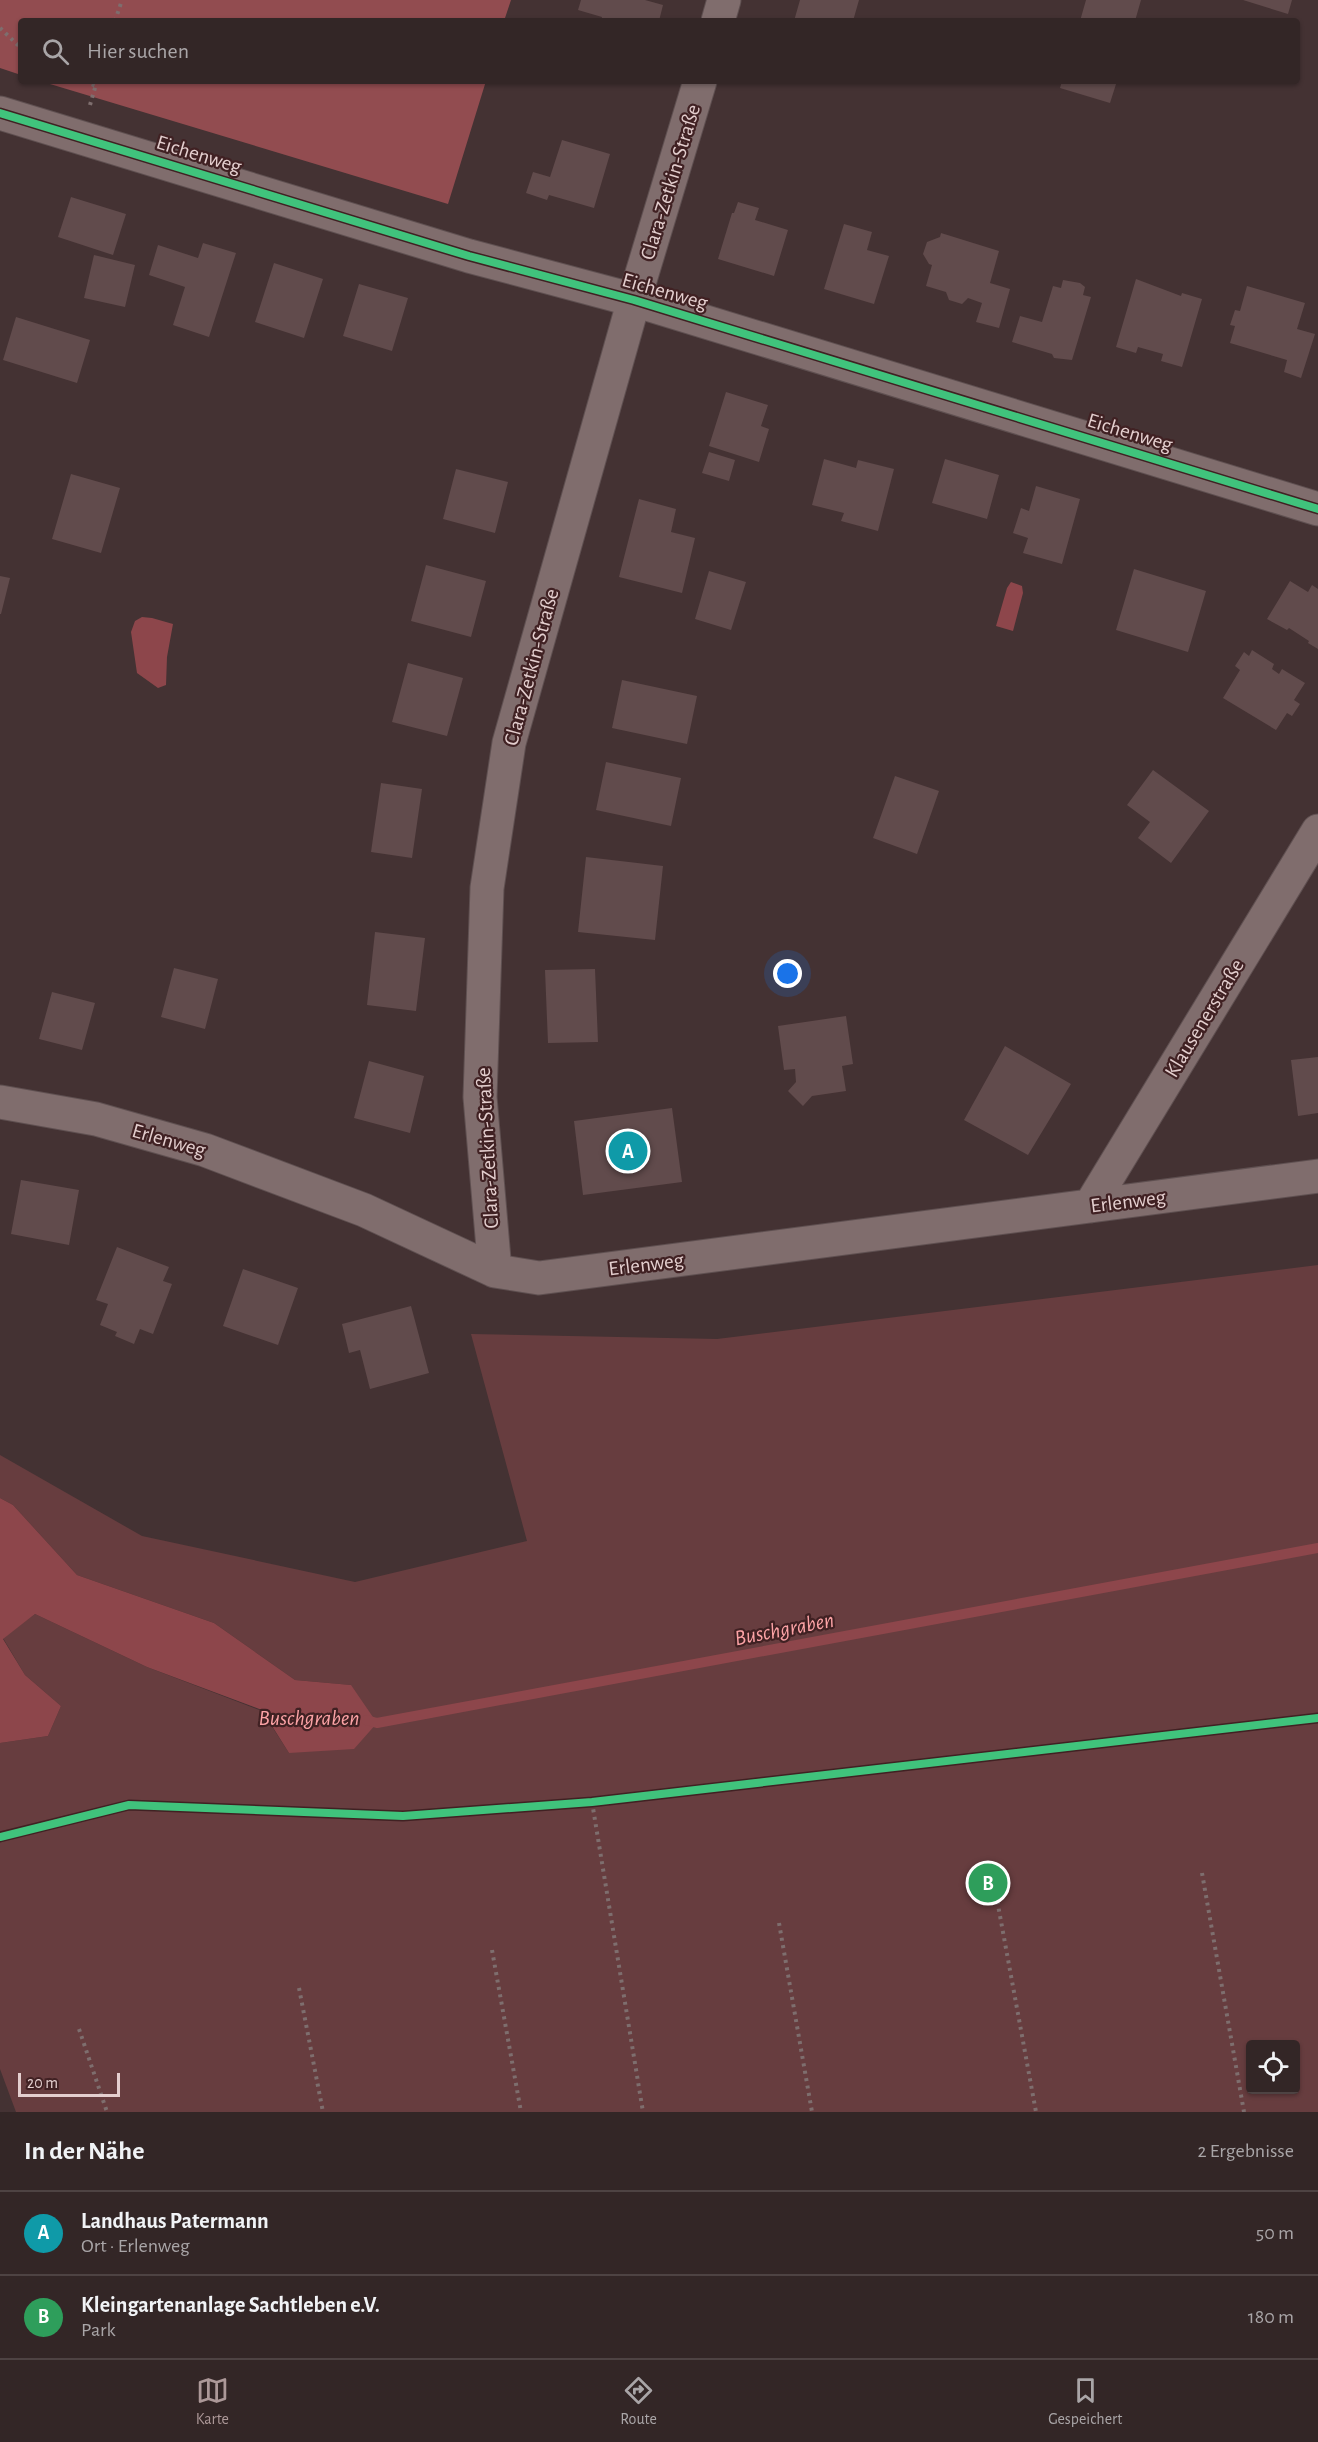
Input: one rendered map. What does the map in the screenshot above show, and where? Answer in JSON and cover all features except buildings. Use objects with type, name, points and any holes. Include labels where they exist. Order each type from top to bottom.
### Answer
[{"type":"street","points":[[719,18],[724,0]]},
{"type":"street","name":"Clara-Zetkin-Straße","points":[[495,1271],[480,1097],[487,888],[509,743],[634,300],[699,84]]},
{"type":"street","name":"Eichenweg","points":[[0,113],[469,256],[634,300],[1318,508]]},
{"type":"street","name":"Klausenerstraße","points":[[1090,1206],[1318,831]]},
{"type":"street","name":"Erlenweg","points":[[0,1102],[96,1119],[205,1150],[364,1210],[495,1271],[539,1278],[1318,1176]]},
{"type":"path","points":[[116,18],[122,0]]},
{"type":"path","points":[[0,28],[18,45]]},
{"type":"path","points":[[92,84],[96,86]]},
{"type":"path","points":[[592,1802],[643,2112]]},
{"type":"path","points":[[1202,1873],[1244,2112]]},
{"type":"path","points":[[996,1894],[1036,2112]]},
{"type":"path","points":[[779,1923],[812,2112]]},
{"type":"path","points":[[492,1950],[521,2112]]},
{"type":"path","points":[[299,1988],[323,2112]]},
{"type":"path","points":[[79,2029],[106,2112]]},
{"type":"shaded area","points":[[0,0],[511,0],[505,18],[18,18],[18,74],[0,68]]},
{"type":"shaded area","points":[[50,84],[485,84],[448,204]]},
{"type":"shaded area","points":[[1318,1265],[1318,2112],[16,2112],[0,2069],[0,1743],[48,1736],[61,1706],[25,1675],[3,1638],[35,1614],[147,1667],[262,1711],[289,1753],[351,1685],[295,1680],[214,1623],[77,1575],[13,1505],[0,1498],[0,1455],[142,1536],[355,1582],[527,1541],[471,1334],[717,1339]]},
{"type":"water","points":[[1011,582],[1022,586],[1023,593],[1013,631],[996,626],[1007,588]]},
{"type":"water","points":[[142,617],[173,624],[167,657],[166,685],[158,688],[137,673],[131,632],[135,621]]},
{"type":"water","name":"Buschgraben","points":[[0,1498],[13,1505],[77,1575],[214,1623],[295,1680],[351,1685],[377,1723],[354,1749],[289,1753],[262,1710],[147,1667],[35,1614],[3,1639],[25,1675],[61,1706],[48,1736],[0,1743]]},
{"type":"waterway","name":"Buschgraben","points":[[366,1720],[377,1723],[1318,1548]]},
{"type":"cycle path","points":[[0,113],[469,256],[634,300],[1318,509]]},
{"type":"cycle path","points":[[0,1837],[129,1805],[403,1816],[592,1802],[1318,1718]]},
{"type":"place","name":"Landhaus Patermann","points":[[628,1151]]},
{"type":"place","name":"Kleingartenanlage Sachtleben e.V.","points":[[988,1883]]}]
